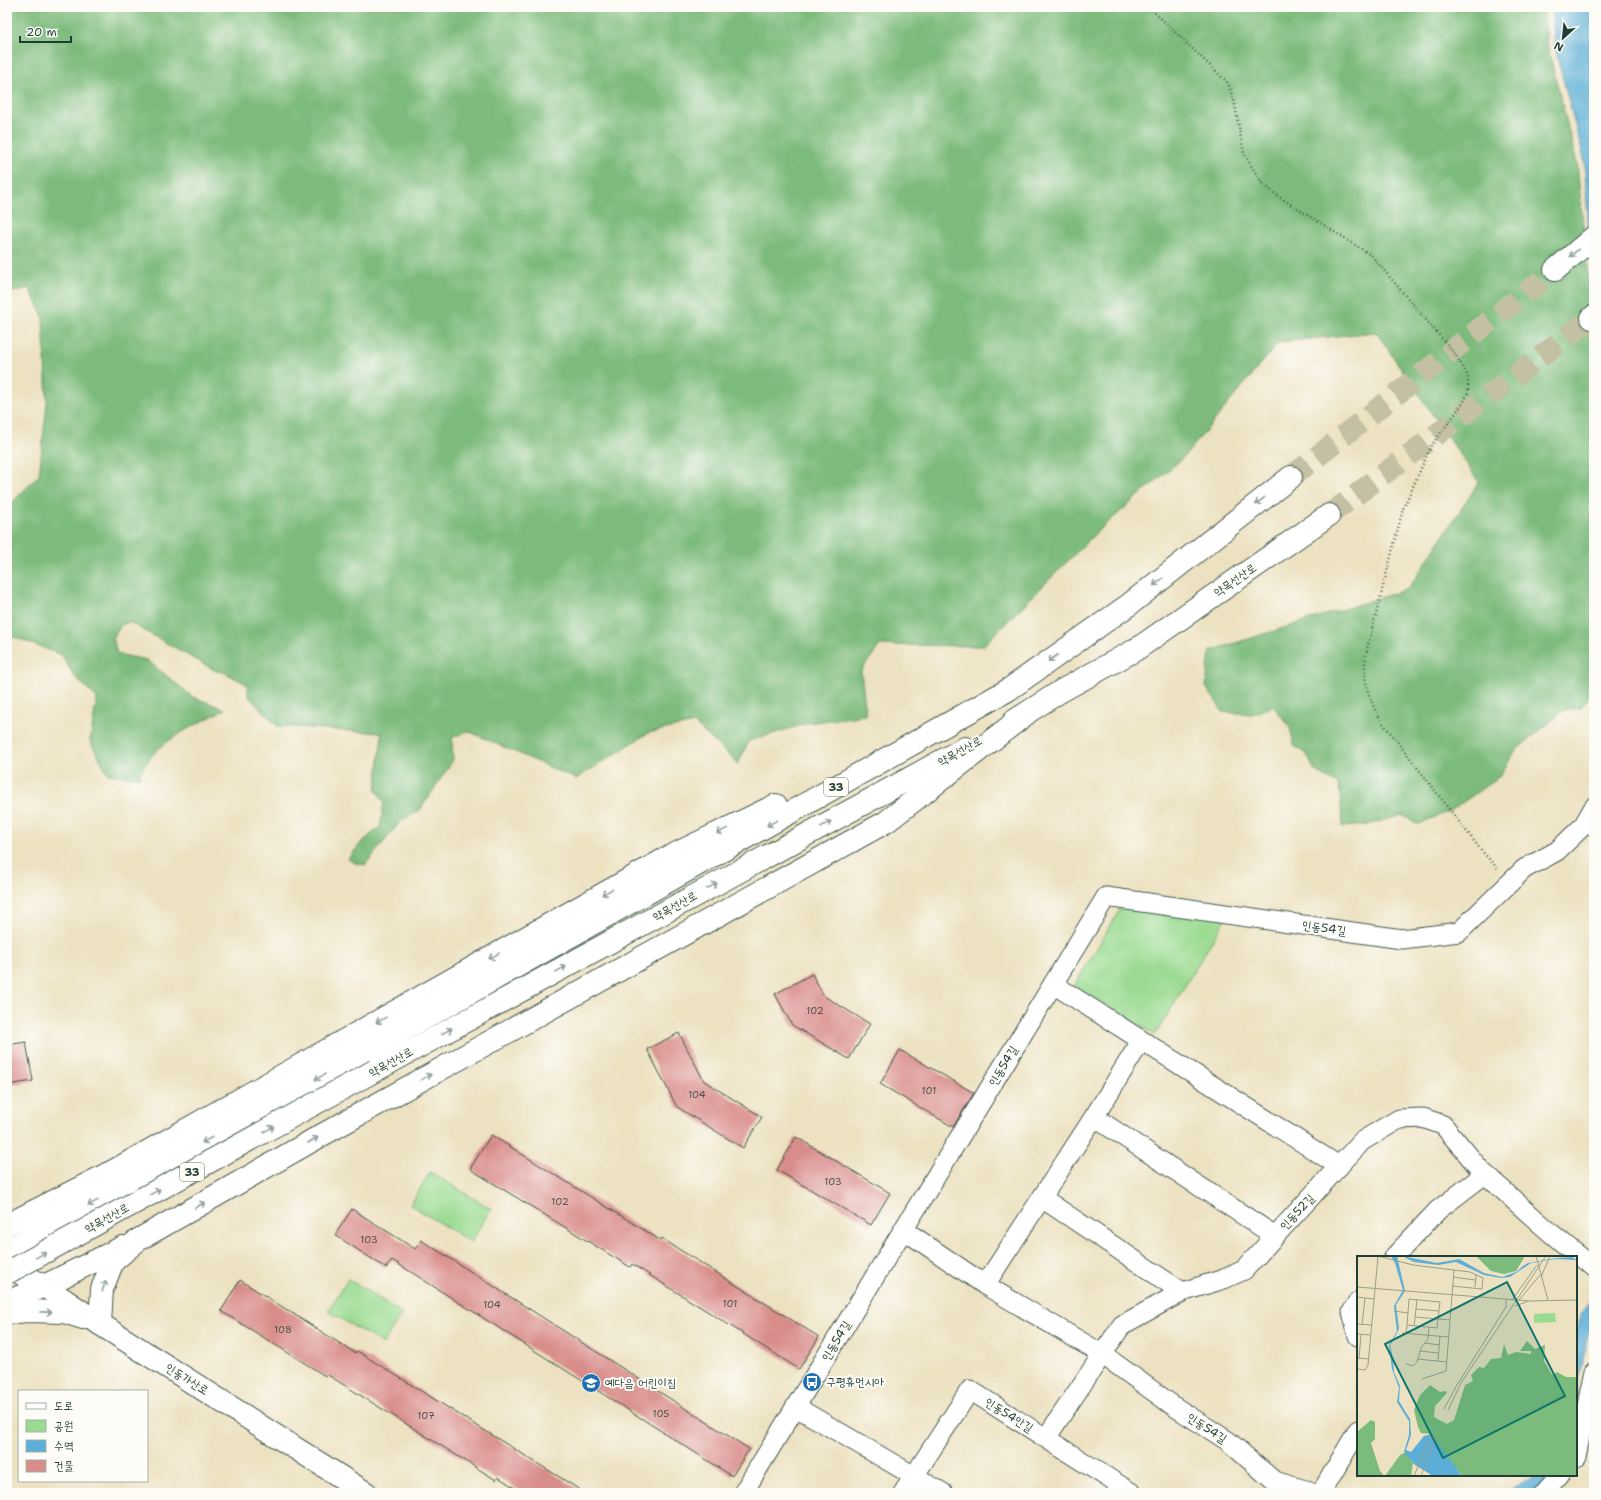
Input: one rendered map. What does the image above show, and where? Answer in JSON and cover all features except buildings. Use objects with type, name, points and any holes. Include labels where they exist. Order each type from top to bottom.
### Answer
[{"type":"main road","points":[[1555,270],[1594,237]]},
{"type":"main road","name":"약목선산로","points":[[7,1250],[354,1058],[1008,690],[1130,604],[1291,477]]},
{"type":"main road","name":"약목선산로","points":[[7,1273],[1026,714],[1061,691],[1137,649],[1329,514]]},
{"type":"main road","points":[[7,1224],[114,1170],[665,859],[1008,690]]},
{"type":"main road","points":[[7,1302],[44,1286],[138,1240],[322,1135],[886,822],[1026,714]]},
{"type":"main road","points":[[7,1206],[45,1206]]},
{"type":"main road","points":[[7,1313],[27,1311],[64,1312],[100,1324],[102,1289],[113,1261],[138,1240]]},
{"type":"main road","name":"인동가산로","points":[[7,1266],[44,1286],[100,1324],[366,1493]]},
{"type":"street","name":"인동54길","points":[[743,1493],[1106,896],[1402,939],[1459,932],[1524,869],[1557,851],[1583,826],[1594,807]]},
{"type":"street","points":[[1053,984],[1339,1166]]},
{"type":"street","points":[[985,1285],[1094,1117],[1141,1040]]},
{"type":"street","points":[[1094,1117],[1275,1236]]},
{"type":"street","name":"인동52길","points":[[1102,1354],[1122,1325],[1182,1292],[1224,1280],[1244,1270],[1362,1141],[1399,1119],[1423,1118],[1443,1125],[1484,1174],[1573,1252],[1594,1267]]},
{"type":"street","points":[[1395,1256],[1438,1210],[1484,1174]]},
{"type":"street","points":[[1042,1198],[1182,1292]]},
{"type":"street","name":"인동54길","points":[[904,1230],[985,1285],[1102,1354],[1175,1407],[1228,1441],[1274,1481],[1316,1493]]},
{"type":"street","points":[[1357,1304],[1352,1312],[1357,1332]]},
{"type":"street","points":[[1046,1438],[1102,1354]]},
{"type":"street","points":[[1577,1451],[1594,1372]]},
{"type":"street","name":"인동54안길","points":[[903,1493],[970,1390],[1132,1493]]},
{"type":"street","points":[[796,1407],[944,1493]]},
{"type":"street","points":[[1321,1493],[1357,1432]]},
{"type":"street","points":[[1544,1493],[1559,1476]]},
{"type":"path","points":[[1149,7],[1228,83],[1234,100],[1244,154],[1262,183],[1371,255],[1455,354],[1468,376],[1468,392],[1464,402],[1432,446],[1403,510],[1367,649],[1364,671],[1371,699],[1382,722],[1481,850],[1511,882]]},
{"type":"green space","points":[[7,7],[1543,7],[1548,48],[1577,163],[1592,318],[1594,319],[1594,689],[1581,708],[1564,710],[1515,751],[1500,776],[1452,810],[1418,824],[1402,815],[1368,825],[1343,827],[1339,785],[1315,771],[1306,753],[1294,746],[1290,727],[1273,706],[1252,714],[1223,712],[1206,687],[1210,651],[1408,589],[1479,482],[1376,332],[1279,342],[1185,456],[1098,531],[983,646],[880,645],[861,671],[866,715],[808,723],[749,741],[738,764],[694,723],[648,733],[576,779],[468,731],[452,738],[453,760],[420,810],[401,821],[365,865],[355,863],[348,859],[361,843],[380,827],[384,802],[376,790],[382,733],[277,726],[248,696],[248,685],[224,672],[216,671],[129,622],[121,625],[113,638],[117,654],[147,660],[193,697],[225,709],[187,729],[163,745],[145,765],[139,778],[108,774],[90,741],[97,698],[74,676],[62,655],[11,636],[7,637],[7,508],[39,475],[47,402],[43,316],[29,288],[10,293],[7,291]]},
{"type":"green space","points":[[1122,906],[1229,913],[1155,1035],[1074,986]]},
{"type":"green space","points":[[430,1172],[491,1209],[471,1242],[410,1205]]},
{"type":"green space","points":[[348,1279],[402,1313],[383,1344],[328,1311]]},
{"type":"water","points":[[1551,7],[1594,7],[1594,318],[1592,318],[1591,265],[1584,159],[1555,49]]},
{"type":"water","points":[[1594,1295],[1594,1322],[1580,1370],[1577,1403],[1577,1327],[1580,1315]]},
{"type":"water","points":[[1536,1476],[1553,1476],[1535,1493],[1505,1493]]},
{"type":"tunnel","points":[[1291,477],[1555,270]]},
{"type":"tunnel","points":[[1329,515],[1592,318]]},
{"type":"place","name":"구평휴먼시아","points":[[812,1382]]},
{"type":"place","name":"예다음 어린이집","points":[[591,1383]]}]
